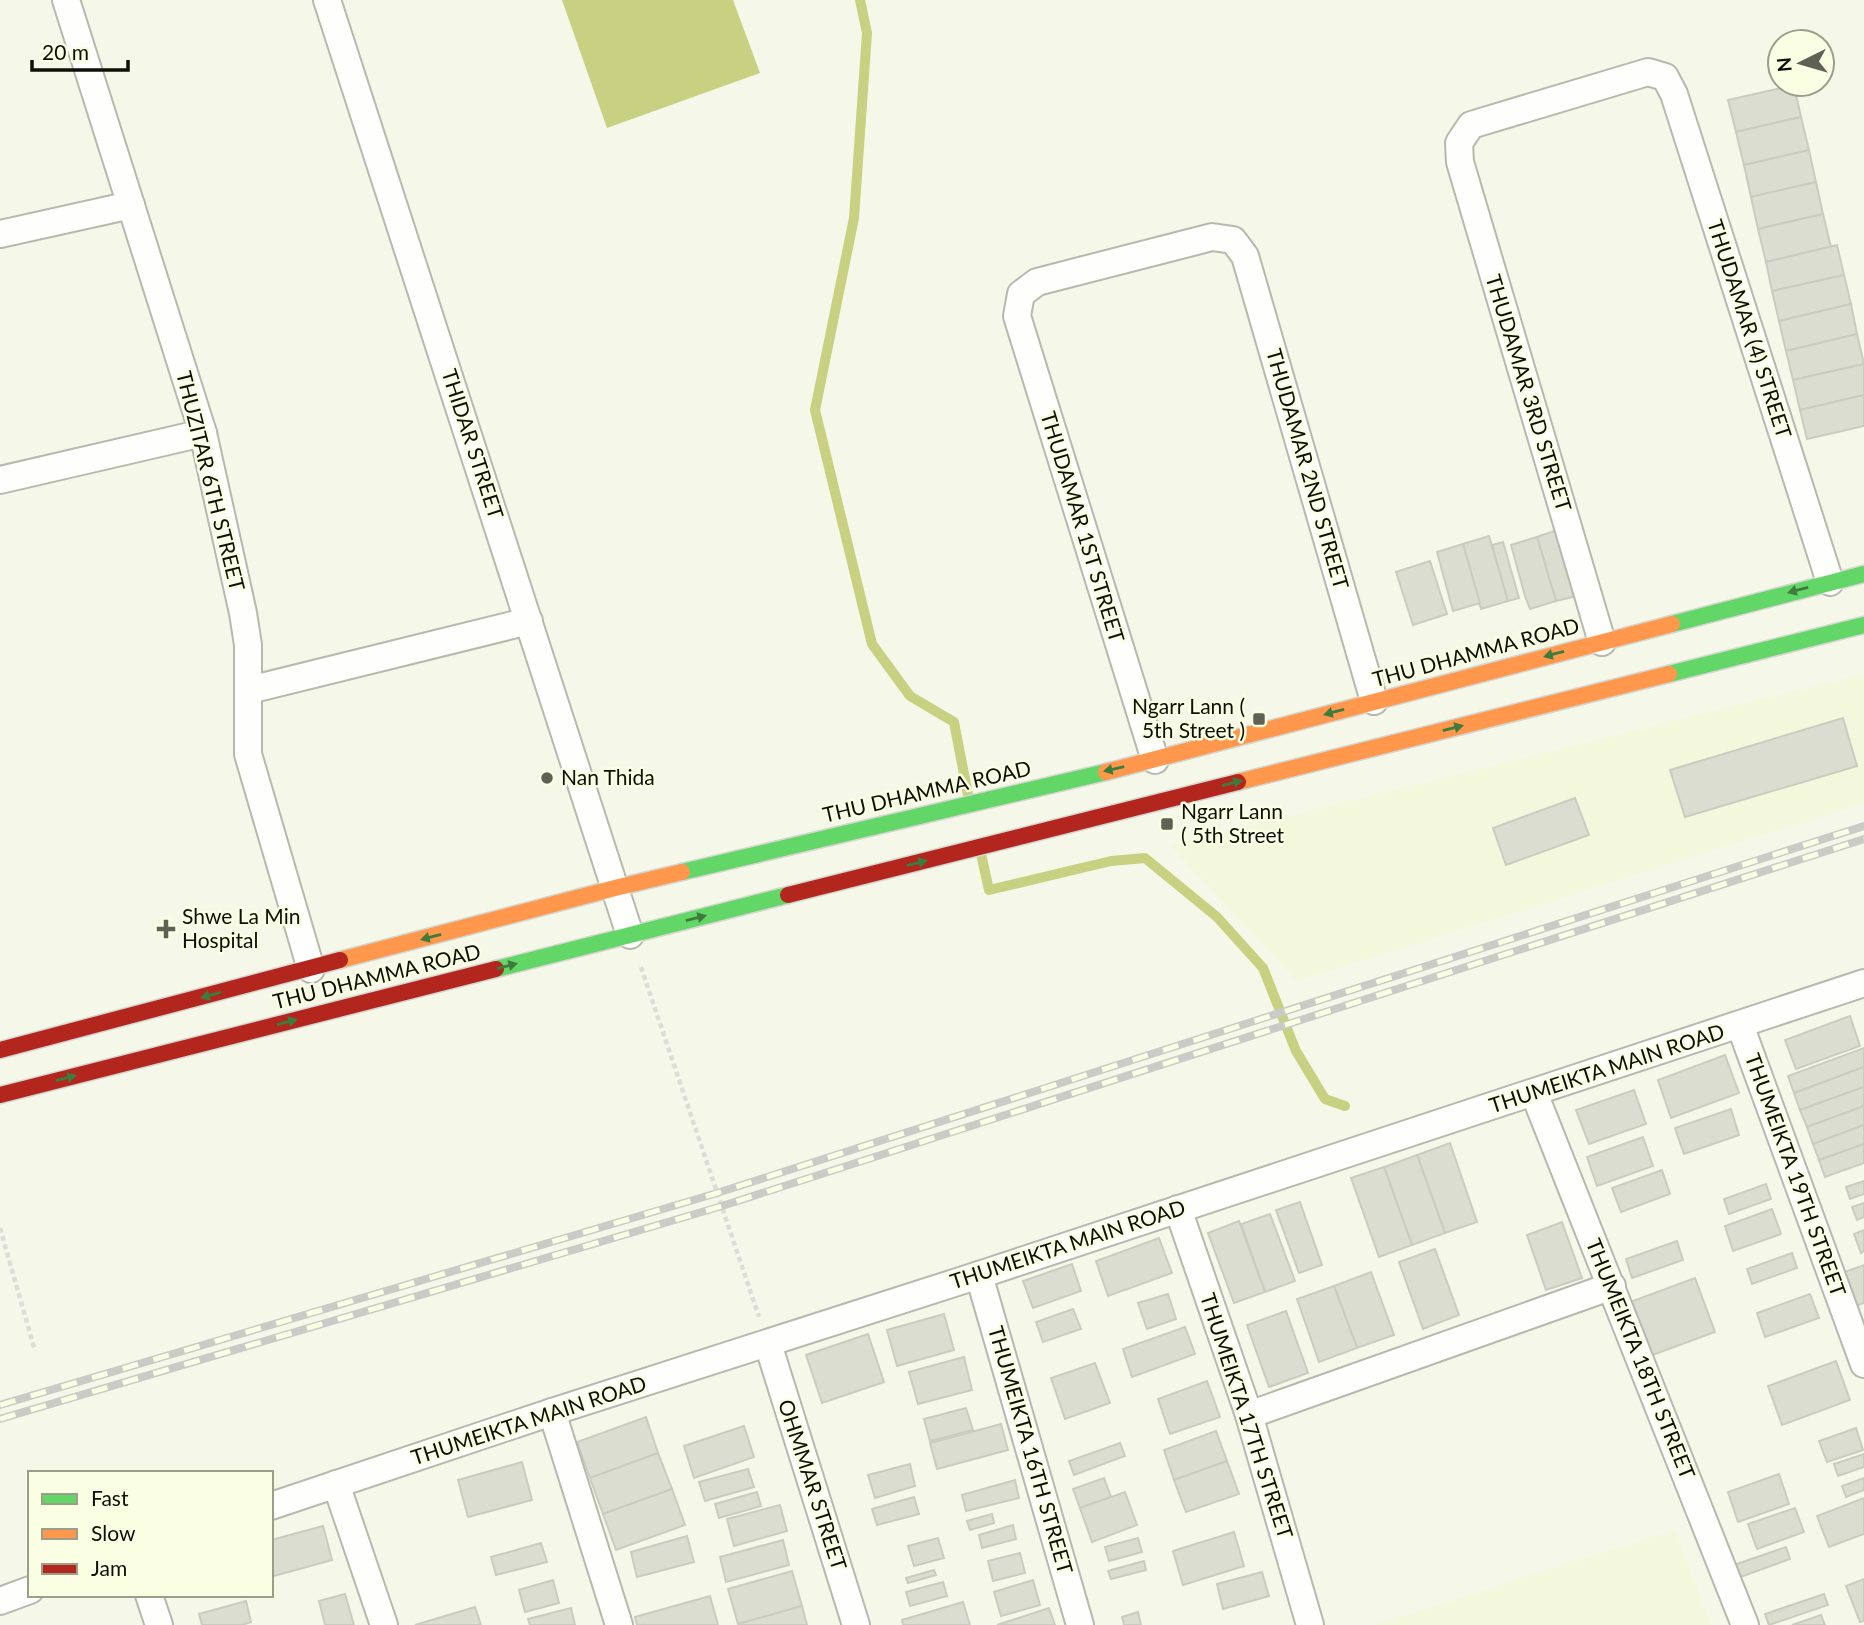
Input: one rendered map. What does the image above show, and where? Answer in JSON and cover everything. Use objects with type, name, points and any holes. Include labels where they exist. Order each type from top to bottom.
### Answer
[{"type":"main road","name":"THU DHAMMA ROAD","points":[[0,1050],[615,888],[1155,760],[1864,574]]},
{"type":"main road","name":"THU DHAMMA ROAD","points":[[0,1095],[1864,625]]},
{"type":"street","name":"THUZITAR 6TH STREET","points":[[66,0],[202,433],[248,645],[248,754],[311,969]]},
{"type":"street","name":"THIDAR STREET","points":[[327,0],[630,934]]},
{"type":"street","name":"THUDAMAR 3RD STREET","points":[[1602,642],[1460,162],[1459,143],[1471,125],[1648,72],[1665,77]]},
{"type":"street","name":"THUDAMAR (4) STREET","points":[[1665,77],[1674,94],[1830,582]]},
{"type":"street","points":[[0,234],[131,205]]},
{"type":"street","name":"THUDAMAR 1ST STREET","points":[[1155,760],[1017,317],[1021,294],[1037,282],[1212,237],[1233,240]]},
{"type":"street","name":"THUDAMAR 2ND STREET","points":[[1233,240],[1245,256],[1374,701]]},
{"type":"street","points":[[0,480],[202,433]]},
{"type":"street","points":[[249,690],[529,621]]},
{"type":"street","name":"THUMEIKTA MAIN ROAD","points":[[273,1505],[1864,983]]},
{"type":"street","points":[[137,1014],[146,1058]]},
{"type":"street","name":"THUMEIKTA 19TH STREET","points":[[1740,1025],[1864,1364]]},
{"type":"street","name":"THUMEIKTA 18TH STREET","points":[[1534,1093],[1745,1625]]},
{"type":"street","name":"THUMEIKTA 17TH STREET","points":[[1178,1209],[1250,1415],[1310,1625]]},
{"type":"street","name":"THUMEIKTA 16TH STREET","points":[[979,1275],[1080,1625]]},
{"type":"street","points":[[1250,1415],[1612,1286]]},
{"type":"street","name":"OHMMAR STREET","points":[[768,1344],[856,1625]]},
{"type":"street","points":[[552,1412],[618,1625]]},
{"type":"street","points":[[336,1484],[384,1625]]},
{"type":"street","points":[[0,1601],[28,1591]]},
{"type":"street","points":[[150,1597],[159,1625]]},
{"type":"path","points":[[630,934],[768,1344]]},
{"type":"path","points":[[0,1228],[35,1351]]},
{"type":"shaded area","points":[[562,0],[733,0],[760,73],[607,128]]},
{"type":"shaded area","points":[[1864,674],[1864,803],[1297,981],[1171,846]]},
{"type":"shaded area","points":[[1675,1530],[1711,1625],[1375,1625]]},
{"type":"building","points":[[1766,91],[1766,98],[1797,98],[1801,117],[1736,132],[1728,100]]},
{"type":"building","points":[[1801,117],[1809,150],[1744,165],[1736,132]]},
{"type":"building","points":[[1809,150],[1816,182],[1751,197],[1744,165]]},
{"type":"building","points":[[1816,182],[1823,214],[1758,229],[1751,197]]},
{"type":"building","points":[[1823,214],[1831,247],[1766,262],[1758,229]]},
{"type":"building","points":[[1837,245],[1844,275],[1772,291],[1766,262]]},
{"type":"building","points":[[1844,275],[1851,304],[1779,321],[1772,291]]},
{"type":"building","points":[[1851,304],[1857,334],[1786,351],[1779,321]]},
{"type":"building","points":[[1857,334],[1864,364],[1793,380],[1786,351]]},
{"type":"building","points":[[1864,364],[1864,395],[1800,410],[1793,380]]},
{"type":"building","points":[[1864,395],[1864,426],[1807,439],[1800,410]]},
{"type":"building","points":[[1560,529],[1581,595],[1556,601],[1537,537]]},
{"type":"building","points":[[1489,536],[1508,601],[1481,609],[1463,544]]},
{"type":"building","points":[[1537,537],[1556,601],[1530,609],[1511,545]]},
{"type":"building","points":[[1503,542],[1519,598],[1508,601],[1492,545]]},
{"type":"building","points":[[1463,544],[1480,603],[1453,611],[1437,552]]},
{"type":"building","points":[[1430,561],[1447,614],[1413,625],[1396,572]]},
{"type":"building","points":[[1843,718],[1857,766],[1685,817],[1670,770]]},
{"type":"building","points":[[1575,798],[1589,835],[1506,865],[1493,828]]},
{"type":"building","points":[[1850,1016],[1860,1046],[1796,1069],[1785,1040]]},
{"type":"building","points":[[1864,1048],[1864,1067],[1794,1093],[1788,1076]]},
{"type":"building","points":[[1725,1055],[1739,1093],[1671,1118],[1658,1080]]},
{"type":"building","points":[[1864,1067],[1864,1087],[1800,1110],[1794,1093]]},
{"type":"building","points":[[1864,1087],[1864,1106],[1807,1127],[1800,1110]]},
{"type":"building","points":[[1634,1090],[1646,1124],[1589,1144],[1576,1110]]},
{"type":"building","points":[[1864,1106],[1864,1125],[1813,1144],[1807,1127]]},
{"type":"building","points":[[1731,1109],[1739,1135],[1684,1154],[1675,1128]]},
{"type":"building","points":[[1864,1125],[1864,1144],[1819,1160],[1813,1144]]},
{"type":"building","points":[[1643,1137],[1653,1166],[1597,1186],[1587,1157]]},
{"type":"building","points":[[1450,1143],[1477,1222],[1445,1233],[1417,1155]]},
{"type":"building","points":[[1864,1144],[1864,1163],[1825,1177],[1819,1160]]},
{"type":"building","points":[[1417,1155],[1445,1233],[1412,1245],[1384,1167]]},
{"type":"building","points":[[1384,1167],[1412,1245],[1379,1257],[1351,1178]]},
{"type":"building","points":[[1662,1170],[1670,1194],[1621,1212],[1612,1188]]},
{"type":"building","points":[[1864,1181],[1864,1194],[1850,1199],[1846,1187]]},
{"type":"building","points":[[1766,1184],[1771,1199],[1729,1214],[1724,1199]]},
{"type":"building","points":[[1300,1202],[1322,1265],[1299,1273],[1276,1210]]},
{"type":"building","points":[[1864,1203],[1864,1217],[1857,1220],[1852,1207]]},
{"type":"building","points":[[1772,1209],[1781,1234],[1733,1251],[1725,1226]]},
{"type":"building","points":[[1270,1214],[1295,1281],[1265,1292],[1241,1224]]},
{"type":"building","points":[[1239,1221],[1265,1292],[1234,1303],[1208,1233]]},
{"type":"building","points":[[1562,1222],[1582,1278],[1546,1290],[1527,1235]]},
{"type":"building","points":[[1864,1230],[1864,1251],[1861,1253],[1854,1234]]},
{"type":"building","points":[[1159,1238],[1172,1273],[1108,1296],[1096,1261]]},
{"type":"building","points":[[1677,1241],[1683,1260],[1632,1278],[1626,1259]]},
{"type":"building","points":[[1435,1249],[1459,1315],[1423,1329],[1399,1262]]},
{"type":"building","points":[[1792,1253],[1797,1268],[1752,1284],[1747,1269]]},
{"type":"building","points":[[1072,1264],[1081,1291],[1033,1308],[1023,1281]]},
{"type":"building","points":[[1864,1265],[1864,1303],[1851,1308],[1839,1274]]},
{"type":"building","points":[[1371,1272],[1394,1335],[1357,1348],[1334,1286]]},
{"type":"building","points":[[1695,1278],[1715,1332],[1650,1356],[1630,1302]]},
{"type":"building","points":[[1334,1286],[1357,1348],[1319,1362],[1297,1299]]},
{"type":"building","points":[[1168,1294],[1176,1319],[1147,1329],[1138,1303]]},
{"type":"building","points":[[1810,1294],[1819,1318],[1765,1337],[1757,1313]]},
{"type":"building","points":[[1073,1309],[1081,1329],[1043,1342],[1036,1322]]},
{"type":"building","points":[[1286,1311],[1308,1373],[1269,1387],[1247,1325]]},
{"type":"building","points":[[944,1314],[954,1350],[897,1366],[887,1330]]},
{"type":"building","points":[[1185,1327],[1195,1354],[1132,1377],[1123,1349]]},
{"type":"building","points":[[868,1334],[884,1382],[822,1403],[806,1355]]},
{"type":"building","points":[[964,1357],[972,1390],[918,1404],[909,1372]]},
{"type":"building","points":[[1836,1361],[1850,1400],[1782,1425],[1768,1386]]},
{"type":"building","points":[[1095,1363],[1110,1403],[1065,1419],[1051,1378]]},
{"type":"building","points":[[1207,1381],[1220,1417],[1170,1434],[1158,1399]]},
{"type":"building","points":[[966,1408],[973,1430],[930,1441],[924,1419]]},
{"type":"building","points":[[646,1417],[658,1453],[590,1478],[577,1442]]},
{"type":"building","points":[[1001,1424],[1008,1450],[937,1469],[930,1443]]},
{"type":"building","points":[[744,1426],[754,1457],[694,1478],[684,1446]]},
{"type":"building","points":[[1856,1428],[1863,1450],[1827,1462],[1819,1441]]},
{"type":"building","points":[[1216,1431],[1227,1461],[1174,1480],[1164,1450]]},
{"type":"building","points":[[1120,1443],[1125,1456],[1074,1475],[1069,1461]]},
{"type":"building","points":[[658,1453],[672,1489],[603,1514],[590,1478]]},
{"type":"building","points":[[1864,1454],[1864,1467],[1838,1476],[1834,1464]]},
{"type":"building","points":[[1227,1461],[1239,1494],[1186,1512],[1174,1480]]},
{"type":"building","points":[[522,1462],[532,1500],[468,1517],[458,1480]]},
{"type":"building","points":[[910,1464],[915,1486],[875,1498],[868,1475]]},
{"type":"building","points":[[748,1469],[754,1487],[705,1501],[699,1482]]},
{"type":"building","points":[[1779,1474],[1789,1504],[1738,1522],[1728,1492]]},
{"type":"building","points":[[1104,1478],[1111,1497],[1080,1508],[1073,1489]]},
{"type":"building","points":[[1864,1478],[1864,1490],[1846,1497],[1842,1486]]},
{"type":"building","points":[[1015,1480],[1019,1498],[966,1511],[962,1495]]},
{"type":"building","points":[[672,1489],[685,1525],[616,1550],[603,1514]]},
{"type":"building","points":[[757,1492],[761,1506],[719,1518],[715,1504]]},
{"type":"building","points":[[1125,1492],[1137,1525],[1092,1542],[1080,1508]]},
{"type":"building","points":[[914,1497],[919,1514],[877,1525],[872,1509]]},
{"type":"building","points":[[1864,1498],[1864,1534],[1829,1547],[1817,1516]]},
{"type":"building","points":[[780,1505],[787,1531],[734,1546],[727,1519]]},
{"type":"building","points":[[1795,1508],[1804,1532],[1757,1549],[1748,1524]]},
{"type":"building","points":[[992,1514],[994,1523],[970,1530],[967,1521]]},
{"type":"building","points":[[1013,1525],[1016,1539],[982,1548],[979,1535]]},
{"type":"building","points":[[323,1526],[332,1560],[274,1576],[273,1539]]},
{"type":"building","points":[[1234,1532],[1244,1566],[1183,1585],[1173,1551]]},
{"type":"building","points":[[687,1536],[694,1562],[637,1577],[631,1552]]},
{"type":"building","points":[[938,1538],[944,1558],[914,1566],[908,1546]]},
{"type":"building","points":[[1138,1538],[1142,1552],[1109,1561],[1105,1547]]},
{"type":"building","points":[[783,1540],[789,1565],[726,1582],[720,1557]]},
{"type":"building","points":[[541,1543],[547,1562],[496,1575],[491,1557]]},
{"type":"building","points":[[1786,1547],[1790,1559],[1738,1578],[1734,1565]]},
{"type":"building","points":[[1020,1553],[1025,1573],[993,1581],[988,1561]]},
{"type":"building","points":[[1144,1561],[1146,1570],[1111,1579],[1108,1571]]},
{"type":"building","points":[[934,1570],[936,1575],[908,1583],[906,1578]]},
{"type":"building","points":[[792,1571],[802,1606],[738,1624],[728,1589]]},
{"type":"building","points":[[1262,1572],[1269,1596],[1223,1609],[1217,1584]]},
{"type":"building","points":[[1864,1579],[1864,1621],[1860,1622],[1846,1586]]},
{"type":"building","points":[[553,1580],[559,1603],[525,1612],[519,1590]]},
{"type":"building","points":[[1033,1580],[1040,1605],[1001,1616],[994,1592]]},
{"type":"building","points":[[943,1582],[947,1596],[910,1606],[906,1592]]},
{"type":"building","points":[[345,1594],[354,1625],[325,1625],[319,1601]]},
{"type":"building","points":[[1824,1594],[1828,1605],[1769,1625],[1765,1614]]},
{"type":"building","points":[[710,1596],[718,1625],[637,1625],[635,1617]]},
{"type":"building","points":[[246,1601],[251,1622],[242,1625],[202,1625],[199,1614]]},
{"type":"building","points":[[963,1602],[970,1625],[903,1625],[902,1620]]},
{"type":"building","points":[[802,1606],[807,1625],[738,1625],[738,1624]]},
{"type":"building","points":[[475,1607],[481,1625],[415,1625]]},
{"type":"building","points":[[571,1608],[575,1625],[530,1625],[528,1619]]},
{"type":"building","points":[[1049,1608],[1055,1625],[997,1625]]},
{"type":"building","points":[[1138,1612],[1141,1625],[1124,1625],[1122,1617]]},
{"type":"building","points":[[1821,1615],[1825,1625],[1792,1625]]},
{"type":"waterway","points":[[860,0],[867,33],[854,218],[815,410],[872,644],[910,696],[954,722],[968,795]]},
{"type":"waterway","points":[[981,854],[989,890],[1111,861],[1145,858],[1217,917],[1263,968],[1296,1051],[1325,1099],[1345,1106]]},
{"type":"railway","points":[[0,1405],[717,1193],[1864,826]]},
{"type":"railway","points":[[0,1419],[722,1206],[1864,839]]},
{"type":"traffic: fast","points":[[1672,624],[1864,574]]},
{"type":"traffic: fast","points":[[1669,674],[1864,625]]},
{"type":"traffic: fast","points":[[682,872],[1106,772]]},
{"type":"traffic: fast","points":[[496,969],[788,895]]},
{"type":"traffic: slow","points":[[1106,772],[1672,624]]},
{"type":"traffic: slow","points":[[1238,782],[1669,674]]},
{"type":"traffic: slow","points":[[340,960],[682,872]]},
{"type":"traffic: jam","points":[[788,895],[1238,782]]},
{"type":"traffic: jam","points":[[0,1050],[340,960]]},
{"type":"traffic: jam","points":[[0,1095],[496,969]]},
{"type":"place","name":"Ngarr Lann ( 5th Street )","points":[[1259,719]]},
{"type":"place","name":"Nan Thida","points":[[547,778]]},
{"type":"place","name":"Ngarr Lann ( 5th Street","points":[[1167,824]]},
{"type":"place","name":"Shwe La Min Hospital","points":[[166,929]]}]
